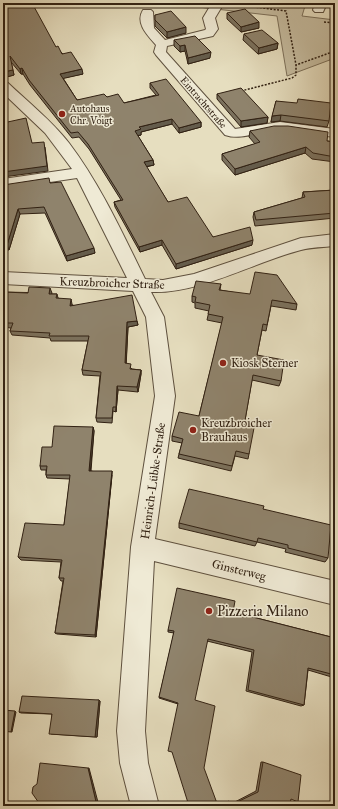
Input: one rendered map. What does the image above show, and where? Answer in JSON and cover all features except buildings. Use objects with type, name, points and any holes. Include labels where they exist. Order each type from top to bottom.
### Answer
[{"type":"street","points":[[158,40],[209,33],[212,29],[210,18],[223,3]]},
{"type":"street","name":"Eintrachtstraße","points":[[147,12],[148,29],[158,40],[160,52],[230,132],[236,134],[260,128],[280,126],[335,133]]},
{"type":"street","name":"Heinrich-Lübke-Straße","points":[[3,86],[50,130],[63,145],[82,172],[141,286],[155,317],[165,396],[143,547],[131,731],[134,763],[145,806]]},
{"type":"street","points":[[3,184],[82,172]]},
{"type":"street","name":"Kreuzbroicher Straße","points":[[3,278],[163,286],[195,280],[301,244],[335,240]]},
{"type":"street","name":"Ginsterweg","points":[[143,547],[335,593]]},
{"type":"path","points":[[223,3],[286,11],[296,65],[296,75],[292,78],[240,92]]},
{"type":"path","points":[[296,65],[335,50]]},
{"type":"shaded area","points":[[163,3],[282,3],[305,6],[302,16],[335,20],[335,58],[287,76],[277,16]]},
{"type":"place","name":"Autohaus Chr. Voigt","points":[[62,114]]},
{"type":"place","name":"Kiosk Sterner","points":[[223,363]]},
{"type":"place","name":"Kreuzbroicher Brauhaus","points":[[193,430]]},
{"type":"place","name":"Pizzeria Milano","points":[[209,611]]}]
